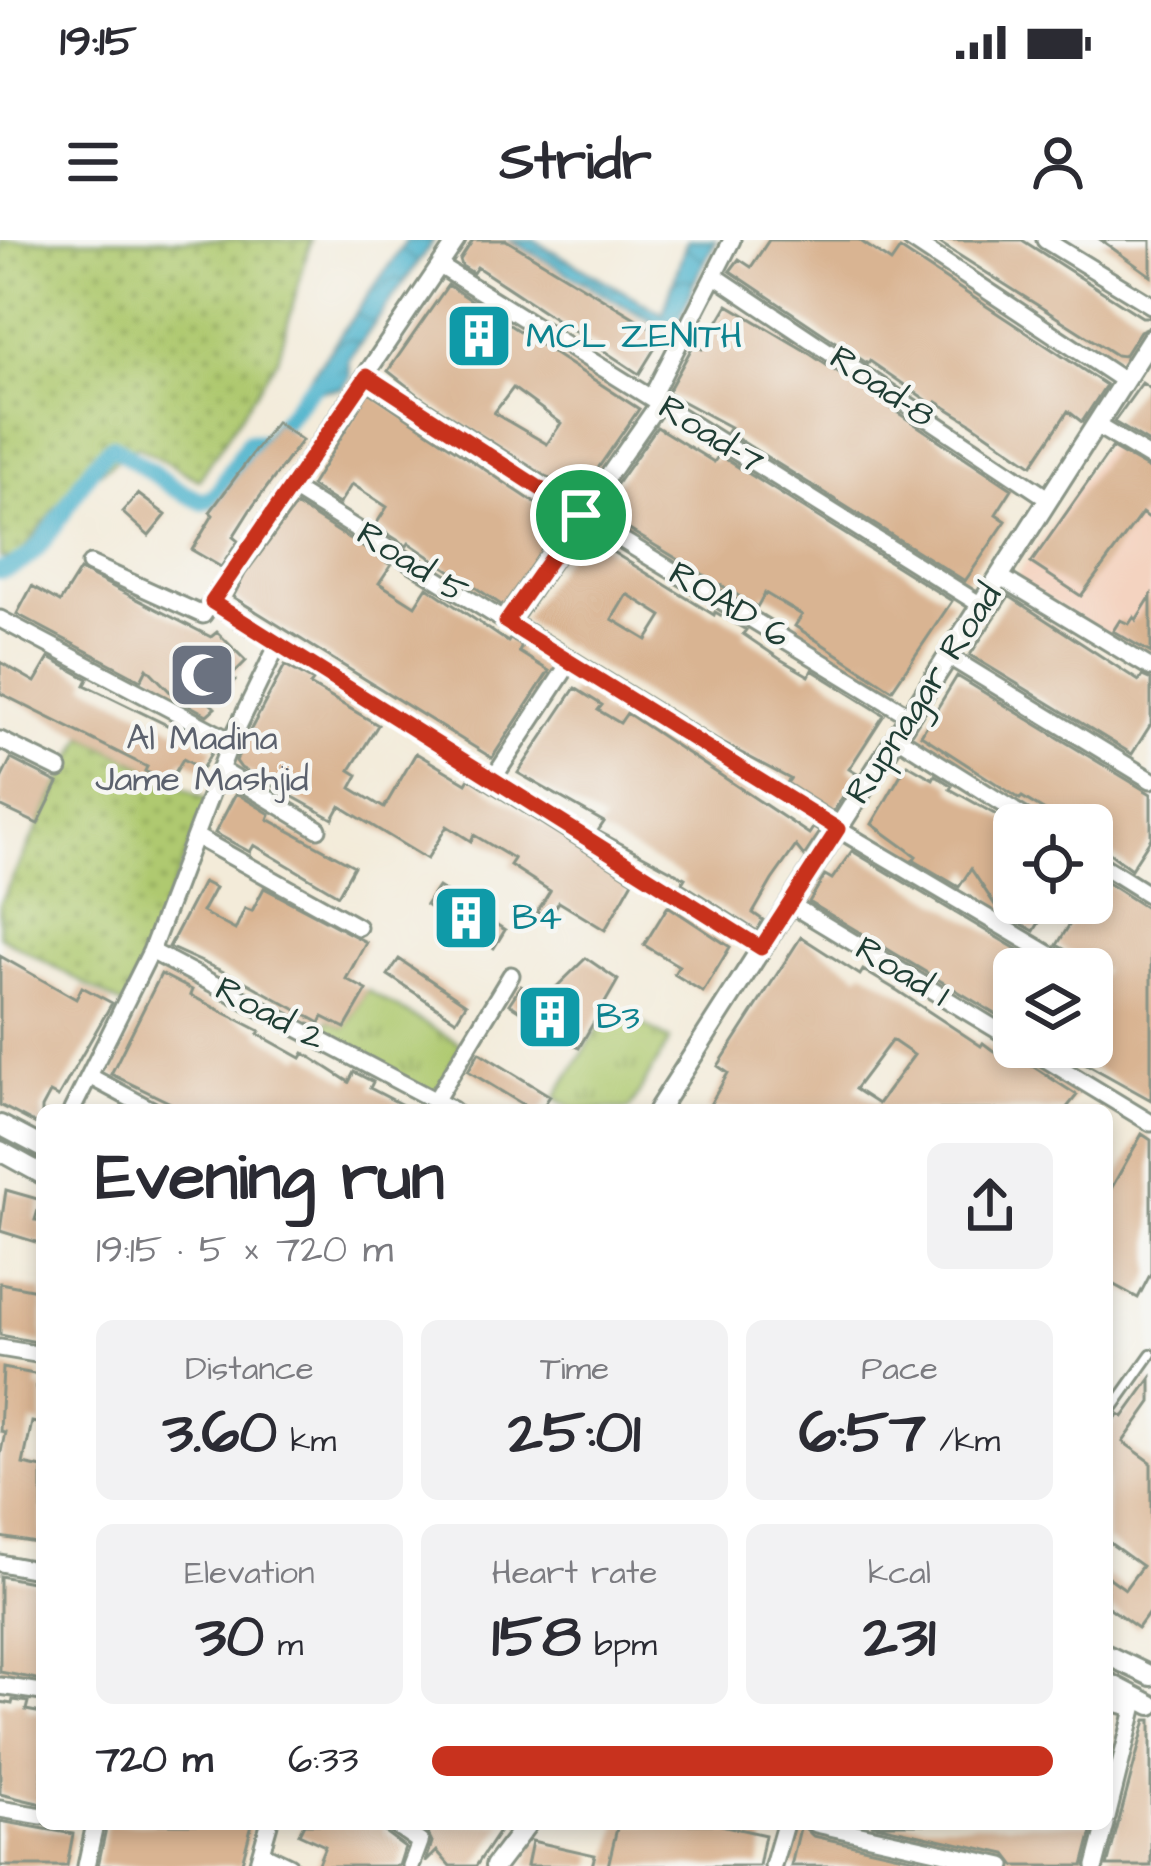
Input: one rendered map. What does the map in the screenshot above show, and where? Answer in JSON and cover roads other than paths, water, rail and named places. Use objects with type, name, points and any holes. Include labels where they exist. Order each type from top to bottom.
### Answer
[{"type":"street","points":[[90,565],[203,615],[458,240]]},
{"type":"street","name":"Road-7","points":[[506,622],[655,400],[732,240]]},
{"type":"street","points":[[911,240],[1124,381]]},
{"type":"street","points":[[1045,240],[1151,305]]},
{"type":"street","name":"Road-7","points":[[440,266],[981,604]]},
{"type":"street","name":"Road-8","points":[[715,275],[1048,499]]},
{"type":"street","name":"Rupnagar Road","points":[[662,1104],[1151,339]]},
{"type":"street","name":"ROAD 6","points":[[367,376],[581,515],[910,716]]},
{"type":"street","points":[[1096,424],[1151,458]]},
{"type":"street","name":"Road 5","points":[[291,488],[838,829]]},
{"type":"street","points":[[999,576],[1151,668]]},
{"type":"street","points":[[212,602],[761,948]]},
{"type":"street","points":[[0,619],[231,741]]},
{"type":"street","points":[[75,1104],[151,951],[231,741],[278,644]]},
{"type":"street","points":[[948,656],[1151,780]]},
{"type":"street","points":[[493,779],[570,662]]},
{"type":"street","points":[[896,737],[1003,804]]},
{"type":"street","points":[[0,740],[59,769]]},
{"type":"street","points":[[221,770],[318,830]]},
{"type":"street","points":[[838,829],[1039,948]]},
{"type":"street","points":[[195,836],[358,927]]},
{"type":"street","points":[[1113,872],[1151,896]]},
{"type":"street","name":"Road 1","points":[[790,904],[993,1027]]},
{"type":"street","name":"Road 2","points":[[151,951],[441,1104]]},
{"type":"street","points":[[435,1101],[511,975]]},
{"type":"street","points":[[1061,1068],[1151,1123]]},
{"type":"street","points":[[89,1076],[141,1104]]},
{"type":"street","points":[[0,1125],[36,1145]]},
{"type":"street","points":[[0,1151],[36,1171]]},
{"type":"street","points":[[0,1348],[36,1354]]},
{"type":"street","points":[[0,1563],[36,1570]]},
{"type":"street","points":[[1113,1658],[1150,1674]]},
{"type":"street","points":[[0,1685],[36,1691]]},
{"type":"street","points":[[1113,1686],[1141,1703],[1113,1786]]},
{"type":"street","points":[[0,1809],[36,1815]]},
{"type":"street","points":[[91,1865],[94,1830]]},
{"type":"street","points":[[403,1830],[421,1842],[411,1866]]},
{"type":"street","points":[[496,1866],[523,1830]]},
{"type":"street","points":[[773,1866],[783,1830]]},
{"type":"street","points":[[843,1830],[1003,1866]]},
{"type":"street","points":[[1095,1866],[1104,1830]]},
{"type":"street","points":[[260,1859],[289,1866]]},
{"type":"lane","points":[[1113,1408],[1151,1354]]},
{"type":"water","points":[[407,240],[434,240],[348,361],[350,377],[342,388],[316,391],[305,385]]},
{"type":"water","points":[[510,240],[534,240],[663,314],[687,240],[716,240],[675,335]]},
{"type":"waterway","points":[[0,570],[33,552],[113,446],[203,502],[216,496],[249,442],[267,444],[305,394],[329,373]]},
{"type":"place","name":"MCL ZENITH","points":[[479,336]]},
{"type":"place","name":"Al Madina Jame Mashjid","points":[[202,675]]},
{"type":"place","name":"B4","points":[[466,918]]},
{"type":"place","name":"B3","points":[[550,1017]]}]
